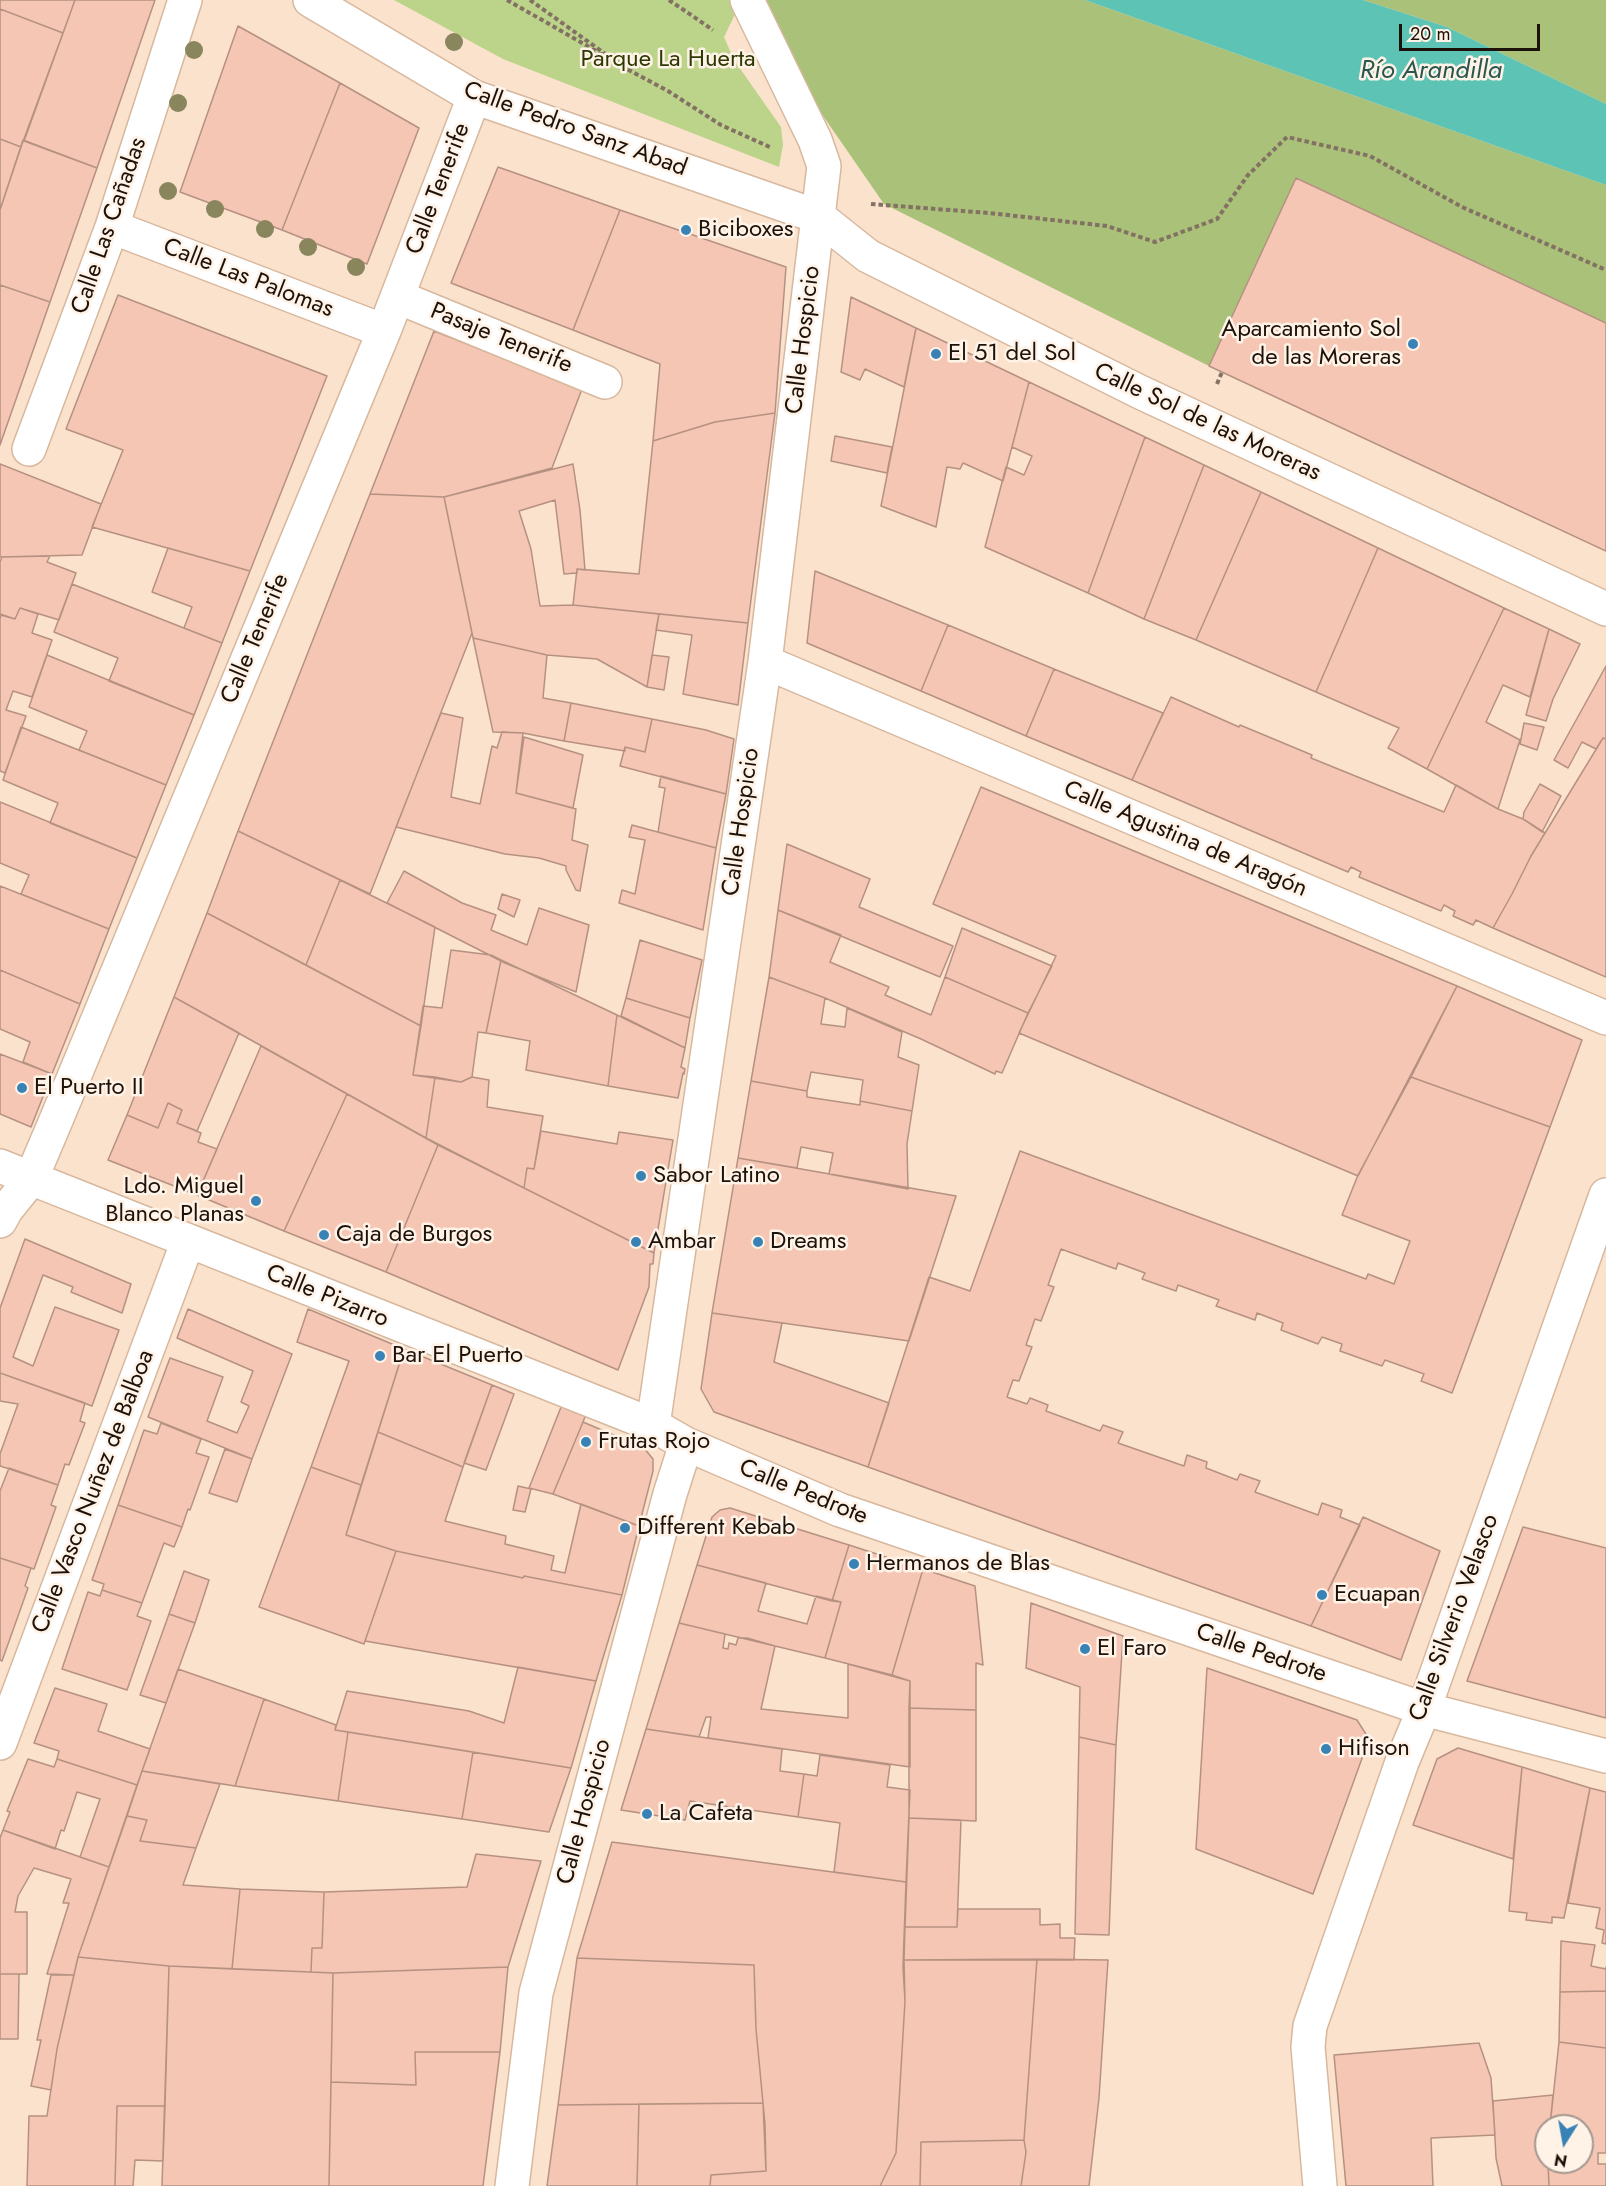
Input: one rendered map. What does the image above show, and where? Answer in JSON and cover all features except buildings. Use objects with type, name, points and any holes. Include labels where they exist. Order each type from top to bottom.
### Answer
[{"type":"street","name":"Calle Las Cañadas","points":[[29,449],[112,227],[185,0]]},
{"type":"street","name":"Calle Pedro Sanz Abad","points":[[310,0],[474,97],[819,217]]},
{"type":"street","points":[[747,0],[815,140],[824,166]]},
{"type":"street","name":"Calle Tenerife","points":[[0,1221],[31,1179],[398,297],[474,97]]},
{"type":"street","name":"Calle Hospicio","points":[[653,1425],[765,662],[824,166]]},
{"type":"street","name":"Calle Sol de las Moreras","points":[[819,217],[868,256],[1140,392],[1606,609]]},
{"type":"street","name":"Calle Las Palomas","points":[[112,227],[384,331]]},
{"type":"street","name":"Pasaje Tenerife","points":[[398,297],[605,382]]},
{"type":"street","name":"Calle Agustina de Aragón","points":[[765,662],[1606,1018]]},
{"type":"street","name":"Calle Pizarro","points":[[0,1166],[653,1425],[686,1444]]},
{"type":"street","name":"Calle Silverio Velasco","points":[[1320,2186],[1308,2047],[1310,2026],[1402,1762],[1424,1709],[1606,1195]]},
{"type":"street","name":"Calle Vasco Nuñez de Balboa","points":[[0,1743],[12,1681],[188,1241]]},
{"type":"street","name":"Calle Hospicio","points":[[512,2186],[536,1993],[670,1494],[686,1444]]},
{"type":"street","name":"Calle Pedrote","points":[[686,1444],[840,1510],[1424,1709],[1606,1756]]},
{"type":"path","points":[[507,0],[721,125],[768,146],[824,166]]},
{"type":"path","points":[[530,0],[625,68]]},
{"type":"path","points":[[669,0],[715,31]]},
{"type":"path","points":[[863,204],[988,213],[1107,226],[1155,242],[1217,219],[1248,174],[1287,137],[1370,156],[1462,207],[1606,270]]},
{"type":"green space","name":"Parque La Huerta","points":[[394,0],[742,0],[724,37],[734,60],[781,127],[783,145],[779,167],[503,59]]},
{"type":"green space","points":[[743,0],[1085,0],[1606,185],[1606,323],[1297,178],[1209,366],[884,204]]},
{"type":"green space","points":[[1363,0],[1606,0],[1606,104],[1447,27]]},
{"type":"water","name":"Río Arandilla","points":[[1085,0],[1363,0],[1447,27],[1606,104],[1606,185]]},
{"type":"place","name":"Biciboxes","points":[[686,230]]},
{"type":"place","name":"Aparcamiento Sol de las Moreras","points":[[1413,344]]},
{"type":"place","name":"El 51 del Sol","points":[[936,354]]},
{"type":"place","name":"El Puerto II","points":[[22,1088]]},
{"type":"place","name":"Sabor Latino","points":[[641,1176]]},
{"type":"place","name":"Ldo. Miguel Blanco Planas","points":[[256,1201]]},
{"type":"place","name":"Caja de Burgos","points":[[324,1235]]},
{"type":"place","name":"Ambar","points":[[636,1242]]},
{"type":"place","name":"Dreams","points":[[758,1242]]},
{"type":"place","name":"Bar El Puerto","points":[[380,1356]]},
{"type":"place","name":"Frutas Rojo","points":[[586,1442]]},
{"type":"place","name":"Different Kebab","points":[[625,1528]]},
{"type":"place","name":"Hermanos de Blas","points":[[854,1564]]},
{"type":"place","name":"Ecuapan","points":[[1322,1595]]},
{"type":"place","name":"El Faro","points":[[1085,1649]]},
{"type":"place","name":"Hifison","points":[[1326,1749]]},
{"type":"place","name":"La Cafeta","points":[[647,1814]]}]
